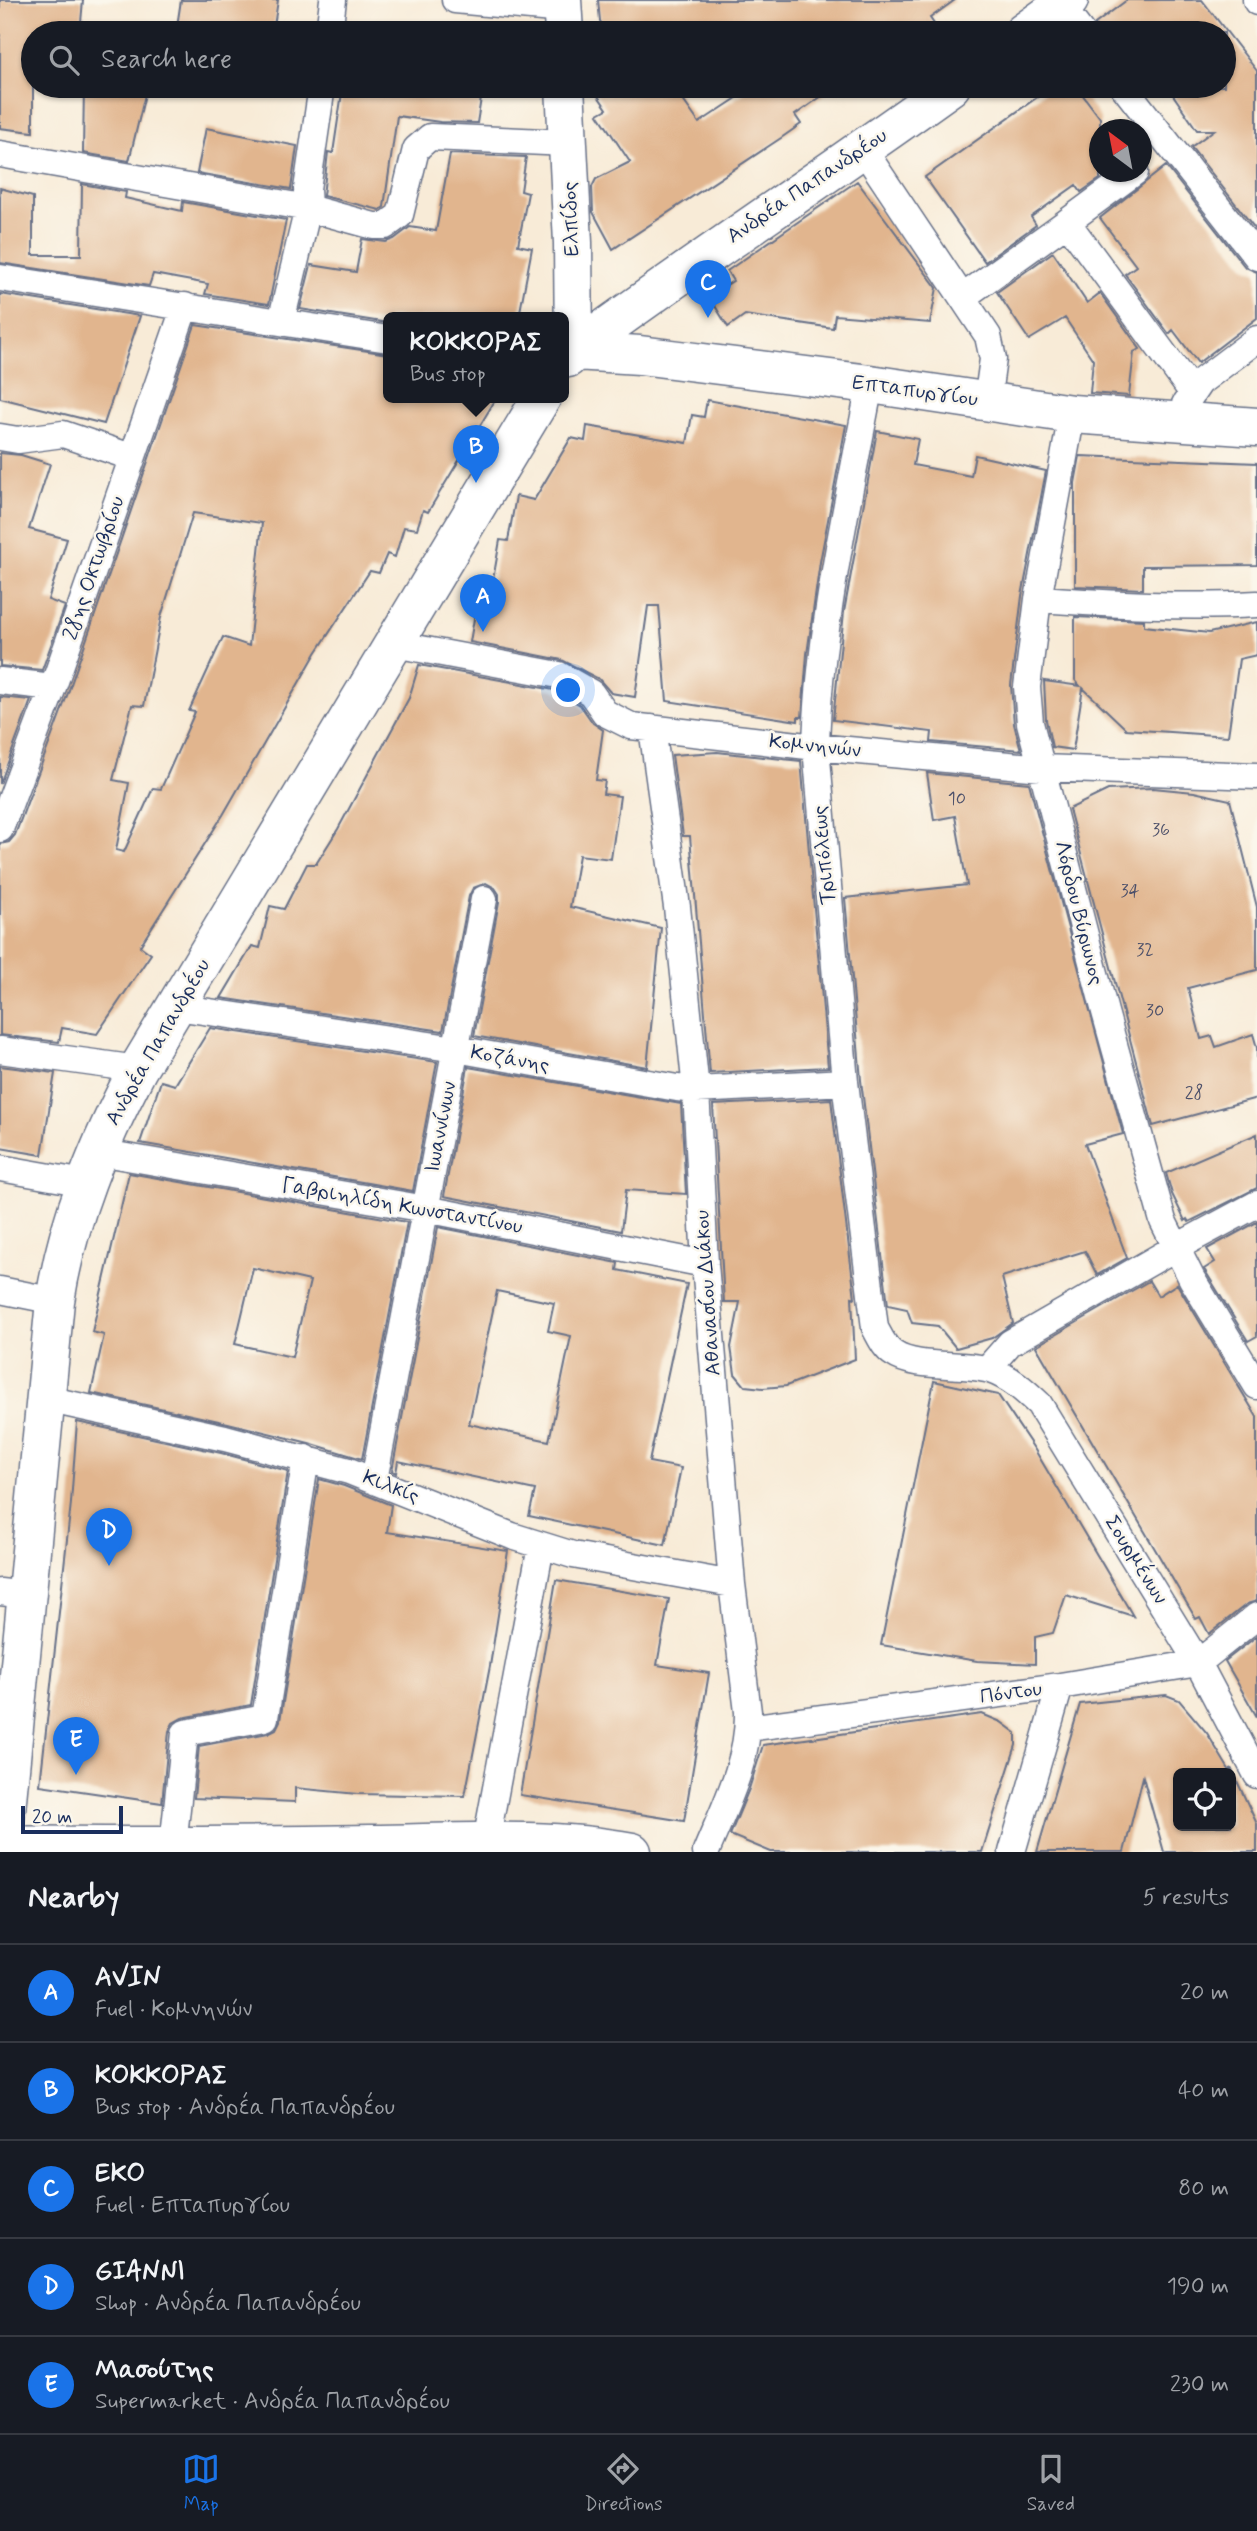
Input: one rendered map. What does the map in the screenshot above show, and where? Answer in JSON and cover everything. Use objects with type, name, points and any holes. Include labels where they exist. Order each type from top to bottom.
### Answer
[{"type":"main road","points":[[1052,21],[1071,13]]},
{"type":"main road","name":"Ελπίδος","points":[[566,98],[573,243],[569,318]]},
{"type":"main road","name":"Ανδρέα Παπανδρέου","points":[[569,355],[691,266],[934,98]]},
{"type":"main road","name":"Επταπυργίου","points":[[569,356],[640,355],[870,384],[1072,414],[1186,407],[1257,427]]},
{"type":"main road","name":"Ανδρέα Παπανδρέου","points":[[3,1849],[13,1594],[46,1399],[55,1301],[65,1244],[91,1168],[138,1069],[538,403]]},
{"type":"main road","points":[[3,1849],[173,1846],[294,1849],[486,1843],[566,1845],[632,1852]]},
{"type":"street","points":[[330,21],[333,0]]},
{"type":"street","points":[[455,0],[563,14]]},
{"type":"street","points":[[281,321],[308,208],[307,189],[320,98]]},
{"type":"street","points":[[1132,98],[1257,257]]},
{"type":"street","points":[[0,154],[308,208],[374,226],[384,226],[394,222],[400,215],[416,149],[430,137],[568,144]]},
{"type":"street","points":[[1152,160],[1170,146]]},
{"type":"street","points":[[863,149],[988,335],[992,351],[987,402]]},
{"type":"street","points":[[963,297],[1121,182]]},
{"type":"street","points":[[1067,222],[1186,407],[1214,370],[1257,339]]},
{"type":"street","points":[[0,278],[383,338]]},
{"type":"street","name":"28ης Οκτωβρίου","points":[[0,829],[53,687],[185,306]]},
{"type":"street","name":"Τριπόλεως","points":[[870,384],[828,610],[817,711],[816,747],[845,1082],[875,1328],[883,1343],[894,1354],[908,1360],[987,1369]]},
{"type":"street","name":"Λόρδου Βύρωνος","points":[[1072,414],[1038,599],[1027,687],[1030,723],[1163,1221],[1175,1248],[1257,1386]]},
{"type":"street","points":[[0,437],[18,440],[63,434],[131,457]]},
{"type":"street","points":[[1038,599],[1230,606],[1257,604]]},
{"type":"street","name":"Κομνηνών","points":[[394,644],[559,675],[591,693],[605,713],[631,726],[1042,768],[1256,781]]},
{"type":"street","points":[[0,681],[53,687]]},
{"type":"street","name":"Αθανασίου Διάκου","points":[[652,728],[677,907],[696,1090],[705,1264],[732,1584],[748,1728],[740,1764],[706,1852]]},
{"type":"street","name":"Ιωαννίνων","points":[[374,1480],[484,898]]},
{"type":"street","name":"Κοζάνης","points":[[176,1007],[456,1049],[696,1090],[845,1082]]},
{"type":"street","points":[[0,1050],[138,1069]]},
{"type":"street","name":"Γαβριηλίδη Κωνσταντίνου","points":[[0,1168],[91,1168],[426,1209],[705,1264]]},
{"type":"street","points":[[987,1369],[1010,1343],[1257,1204]]},
{"type":"street","points":[[0,1290],[55,1301]]},
{"type":"street","name":"Σουρμένων","points":[[987,1369],[1005,1376],[1039,1404],[1198,1663],[1257,1775]]},
{"type":"street","name":"Κιλκίς","points":[[46,1399],[306,1458],[374,1480],[541,1546],[573,1555],[732,1584]]},
{"type":"street","points":[[173,1846],[185,1733],[265,1717],[306,1458]]},
{"type":"street","points":[[486,1843],[541,1546]]},
{"type":"street","name":"Πόντου","points":[[748,1728],[1060,1686],[1198,1663],[1257,1616]]},
{"type":"street","points":[[1012,1852],[1060,1686]]},
{"type":"building","points":[[0,0],[83,0],[81,21],[21,21],[21,98],[33,98],[33,132],[0,128]]},
{"type":"building","points":[[181,0],[278,0],[275,21],[178,21]]},
{"type":"building","points":[[598,0],[955,0],[930,18],[932,21],[600,21]]},
{"type":"building","points":[[1127,0],[1202,0],[1218,21],[1099,21]]},
{"type":"building","points":[[1236,44],[1257,71],[1257,231],[1191,147],[1214,130],[1197,130],[1175,98],[1236,98]]},
{"type":"building","points":[[84,98],[144,98],[129,161],[83,153]]},
{"type":"building","points":[[341,98],[481,98],[477,123],[440,122],[397,116],[384,207],[380,210],[323,196],[328,152],[333,153]]},
{"type":"building","points":[[599,98],[681,98],[699,123],[737,98],[819,98],[795,115],[801,124],[613,249],[593,212],[592,187],[596,179],[630,162],[598,114],[607,109]]},
{"type":"building","points":[[1036,98],[1085,98],[1100,118],[1089,119],[1089,182],[1096,182],[1081,192],[1076,185],[1031,217],[1036,225],[985,262],[925,177]]},
{"type":"building","points":[[206,128],[297,146],[291,189],[197,173]]},
{"type":"building","points":[[450,154],[526,157],[521,191],[528,193],[518,245],[532,248],[520,312],[383,312],[383,322],[300,309],[311,265],[356,272],[362,239],[386,242],[410,227],[436,231]]},
{"type":"building","points":[[1166,166],[1245,267],[1257,272],[1257,318],[1198,363],[1173,330],[1169,334],[1125,274],[1136,266],[1100,218],[1146,182],[1152,182],[1152,177]]},
{"type":"building","points":[[857,181],[937,288],[930,323],[835,315],[833,328],[745,315],[728,327],[709,296],[733,281],[727,271]]},
{"type":"building","points":[[82,184],[126,192],[125,198],[182,211],[183,202],[286,220],[269,304],[205,294],[208,284],[153,274],[149,286],[0,263],[0,188],[33,197],[33,255],[81,255]]},
{"type":"building","points":[[1053,252],[1087,303],[1100,293],[1140,349],[1134,352],[1129,396],[1090,393],[1093,360],[1065,318],[1029,340],[997,292]]},
{"type":"building","points":[[0,294],[140,316],[104,424],[0,398]]},
{"type":"building","points":[[195,325],[383,353],[383,403],[493,403],[428,512],[423,510],[417,529],[404,527],[395,557],[387,554],[379,573],[370,571],[316,653],[223,815],[140,946],[151,954],[97,1034],[62,1028],[59,1042],[0,1035],[0,844],[9,842],[15,835],[68,693]],"holes":[[[193,513],[262,523],[249,646],[223,637],[189,711],[195,712],[161,789],[153,788],[124,852],[116,850],[129,783],[113,780],[132,705],[144,706],[161,617]]]},
{"type":"building","points":[[707,400],[846,425],[820,562],[807,654],[802,717],[798,717],[798,721],[667,701],[659,606],[648,606],[635,697],[611,693],[599,679],[562,660],[470,642],[481,578],[493,580],[500,540],[508,541],[516,496],[534,500],[571,438],[585,441],[587,426],[687,443],[692,415],[704,417]]},
{"type":"building","points":[[877,431],[918,439],[913,465],[971,476],[975,455],[1046,471],[1022,596],[1011,685],[1014,724],[1021,750],[931,742],[932,732],[833,720],[844,612]]},
{"type":"building","points":[[0,453],[21,455],[50,464],[29,529],[67,539],[48,600],[65,606],[42,670],[0,666]]},
{"type":"building","points":[[1080,456],[1257,463],[1257,565],[1143,566],[1143,589],[1075,586],[1075,483]]},
{"type":"building","points":[[1075,617],[1144,620],[1144,626],[1209,633],[1257,622],[1257,655],[1239,659],[1228,736],[1126,729],[1083,688],[1073,750],[1052,747],[1046,720],[1044,681],[1080,686],[1075,680]]},
{"type":"building","points":[[419,665],[554,690],[580,705],[593,723],[603,730],[596,780],[605,781],[603,794],[620,796],[611,859],[579,855],[570,907],[661,928],[647,1067],[474,1036],[499,902],[499,894],[495,888],[486,883],[473,888],[469,896],[443,1031],[221,998],[252,946],[260,948],[270,906],[284,909],[307,864],[316,864],[338,829],[409,698]]},
{"type":"building","points":[[0,697],[31,700],[0,784]]},
{"type":"building","points":[[717,752],[801,761],[828,1067],[710,1073],[690,836],[683,836],[672,755]]},
{"type":"building","points":[[927,773],[1029,783],[1123,1134],[1085,1144],[1127,1258],[1097,1275],[1085,1251],[1002,1277],[1013,1323],[992,1338],[956,1348],[938,1326],[912,1323],[907,1309],[888,1305],[861,1080],[845,898],[967,885],[955,816],[934,820]]},
{"type":"building","points":[[1153,788],[1194,792],[1230,800],[1257,907],[1257,970],[1188,988],[1201,1039],[1212,1036],[1216,1047],[1253,1034],[1257,1048],[1257,1098],[1153,1126],[1069,809],[1108,790]]},
{"type":"building","points":[[210,1028],[437,1062],[413,1191],[140,1143],[161,1081],[175,1085]]},
{"type":"building","points":[[0,1066],[55,1073],[42,1155],[0,1148]]},
{"type":"building","points":[[468,1067],[681,1104],[686,1194],[626,1190],[621,1231],[444,1196]]},
{"type":"building","points":[[831,1099],[855,1298],[852,1297],[855,1359],[786,1386],[745,1386],[735,1374],[731,1347],[740,1302],[724,1302],[713,1105]]},
{"type":"building","points":[[1257,1134],[1257,1188],[1189,1222],[1187,1219],[1185,1221],[1172,1194],[1166,1173]]},
{"type":"building","points":[[129,1173],[407,1222],[362,1459],[228,1423],[91,1393],[104,1335],[92,1332]],"holes":[[[253,1268],[310,1281],[292,1357],[235,1344]]]},
{"type":"building","points":[[1257,1222],[1257,1336],[1248,1341],[1204,1269],[1215,1262],[1207,1249]]},
{"type":"building","points":[[438,1227],[618,1263],[617,1270],[687,1284],[649,1462],[681,1468],[665,1545],[529,1516],[535,1490],[398,1461],[396,1473],[392,1471]],"holes":[[[497,1291],[554,1303],[548,1331],[571,1336],[549,1441],[469,1424]]]},
{"type":"building","points":[[1149,1281],[1158,1296],[1177,1284],[1257,1417],[1257,1601],[1247,1604],[1209,1634],[1200,1617],[1196,1619],[1036,1346]]},
{"type":"building","points":[[934,1381],[998,1395],[1035,1450],[1133,1616],[1066,1595],[1053,1633],[1035,1637],[1035,1664],[977,1661],[881,1645]]},
{"type":"building","points":[[77,1422],[221,1453],[288,1471],[251,1705],[182,1718],[173,1723],[169,1731],[162,1803],[40,1785],[71,1503]]},
{"type":"building","points":[[319,1479],[391,1505],[387,1532],[508,1551],[490,1666],[465,1796],[358,1794],[295,1788],[295,1802],[194,1798],[199,1746],[268,1733],[276,1729],[280,1721]]},
{"type":"building","points":[[556,1580],[669,1599],[657,1665],[709,1673],[684,1821],[520,1795]]},
{"type":"building","points":[[1257,1636],[1257,1717],[1225,1661]]},
{"type":"building","points":[[1166,1695],[1179,1700],[1207,1733],[1228,1768],[1173,1768],[1173,1831],[1236,1831],[1236,1779],[1257,1824],[1257,1852],[1164,1852],[1143,1777],[1124,1852],[1037,1852],[1080,1704]]},
{"type":"building","points":[[982,1714],[1001,1722],[1016,1733],[1016,1745],[982,1852],[771,1852],[730,1835],[763,1745]]},
{"type":"place","name":"ΕΚΟ","points":[[708,318]]},
{"type":"place","name":"ΚΟΚΚΟΡΑΣ","points":[[476,483]]},
{"type":"place","name":"AVIN","points":[[483,632]]},
{"type":"place","name":"GIANNI","points":[[109,1566]]},
{"type":"place","name":"Μασούτης","points":[[76,1775]]}]
